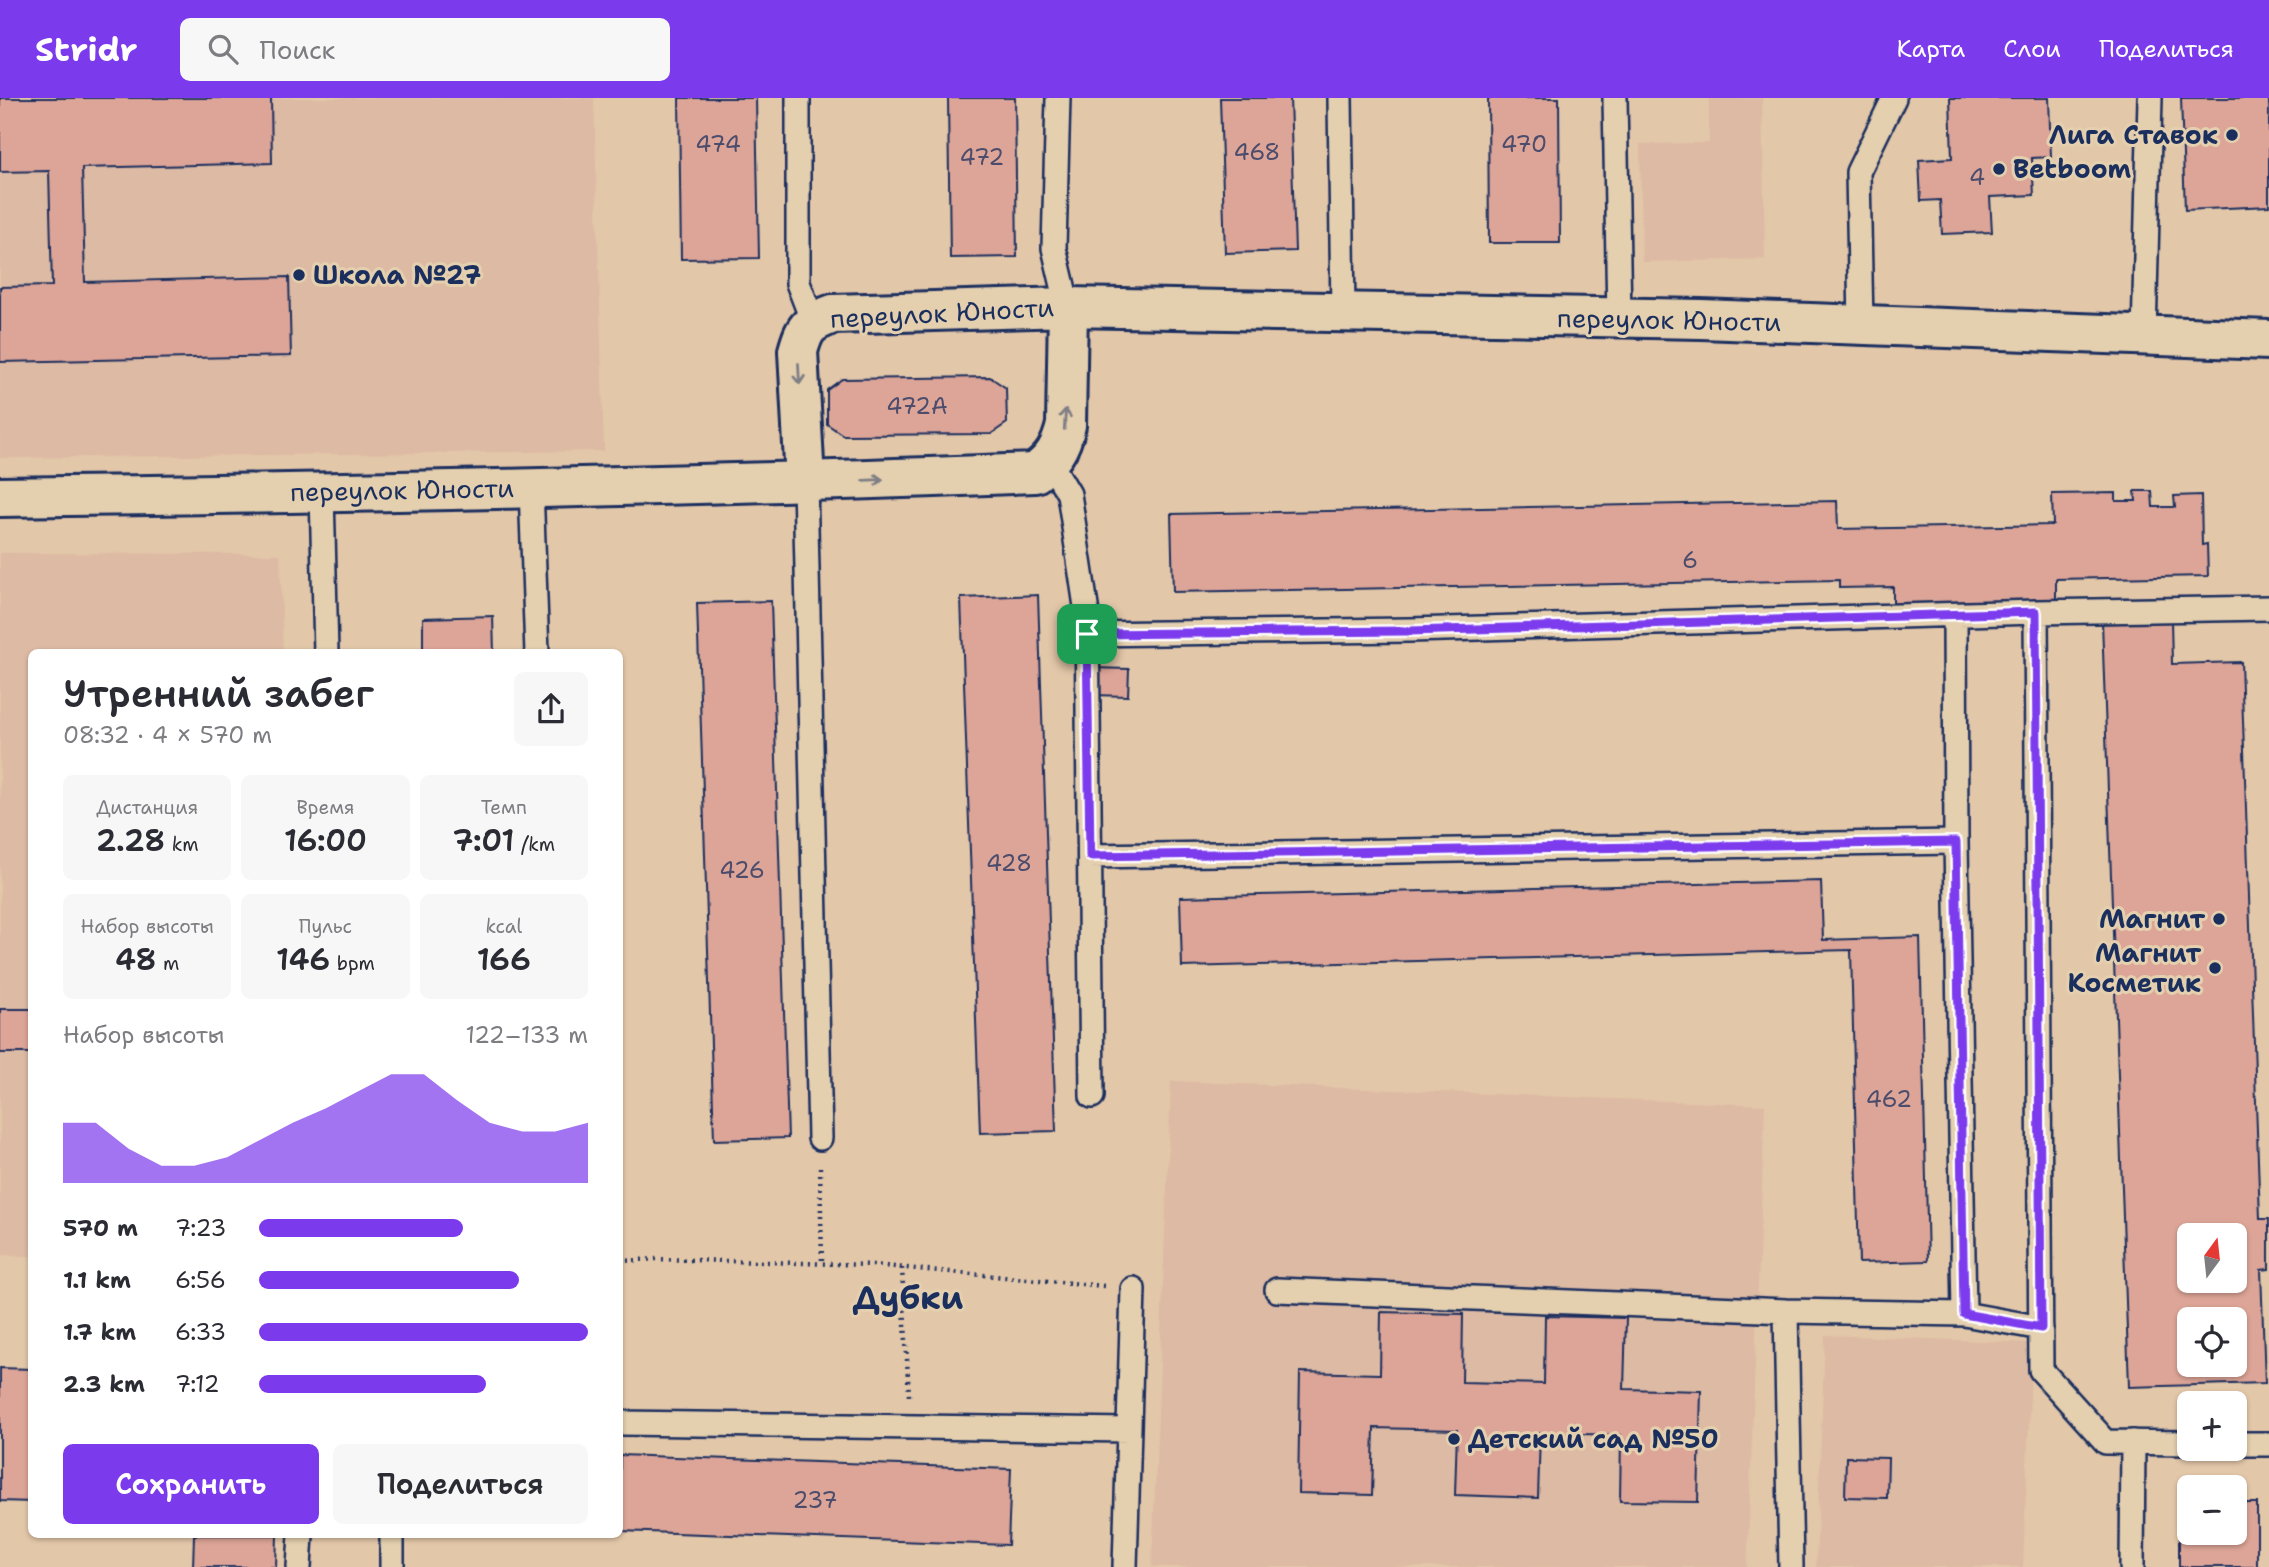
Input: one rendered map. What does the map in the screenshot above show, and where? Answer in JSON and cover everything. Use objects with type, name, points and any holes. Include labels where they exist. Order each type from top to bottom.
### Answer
[{"type":"street","name":"переулок Юности","points":[[0,497],[805,482],[1035,473],[1050,462],[1062,443],[1066,425],[1068,307]]},
{"type":"street","name":"переулок Юности","points":[[805,482],[798,351],[804,331],[813,321],[833,314],[1068,307],[1619,318],[2269,340]]},
{"type":"lane","points":[[798,98],[798,283],[813,321]]},
{"type":"lane","points":[[1058,98],[1054,248],[1068,307]]},
{"type":"lane","points":[[1340,98],[1343,312]]},
{"type":"lane","points":[[1615,98],[1619,318]]},
{"type":"lane","points":[[1861,325],[1858,172],[1894,98]]},
{"type":"lane","points":[[2144,336],[2150,98]]},
{"type":"lane","points":[[1050,462],[1069,494],[1087,613],[1092,1096]]},
{"type":"lane","points":[[805,482],[820,1138]]},
{"type":"lane","points":[[531,487],[537,649]]},
{"type":"lane","points":[[322,493],[326,649]]},
{"type":"lane","points":[[1087,634],[1410,631],[2036,612],[2269,608]]},
{"type":"lane","points":[[2036,612],[2041,1370],[2106,1442],[2177,1443]]},
{"type":"lane","points":[[1955,615],[1964,1314]]},
{"type":"lane","points":[[1090,856],[1956,842]]},
{"type":"lane","points":[[1125,1567],[1133,1289]]},
{"type":"lane","points":[[1277,1290],[1786,1311],[1964,1314],[2041,1328]]},
{"type":"lane","points":[[1786,1311],[1791,1567]]},
{"type":"lane","points":[[623,1423],[1129,1430]]},
{"type":"lane","points":[[2132,1567],[2133,1442]]},
{"type":"lane","points":[[2247,1444],[2269,1444]]},
{"type":"lane","points":[[299,1567],[300,1538]]},
{"type":"lane","points":[[392,1538],[392,1567]]},
{"type":"path","points":[[820,1138],[822,1264]]},
{"type":"path","points":[[623,1261],[657,1259],[902,1268],[1133,1289]]},
{"type":"path","points":[[902,1268],[911,1427]]},
{"type":"shaded area","name":"Школа №27","points":[[0,98],[594,98],[604,451],[0,458]]},
{"type":"shaded area","points":[[1709,98],[1762,98],[1765,259],[1642,262],[1640,144],[1709,143]]},
{"type":"shaded area","points":[[0,553],[280,554],[283,649],[28,649],[28,1256],[0,1255]]},
{"type":"shaded area","name":"Детский сад №50","points":[[1171,1081],[1765,1105],[1747,1567],[1152,1567]]},
{"type":"shaded area","points":[[1825,1335],[2032,1343],[2023,1567],[1816,1567]]},
{"type":"building","points":[[0,98],[271,98],[272,163],[82,168],[85,282],[289,277],[291,356],[0,362],[0,287],[52,286],[49,171],[0,172]]},
{"type":"building","points":[[679,98],[756,98],[759,258],[681,259]]},
{"type":"building","points":[[948,98],[1015,98],[1017,257],[950,258]]},
{"type":"building","points":[[1220,98],[1290,98],[1295,251],[1225,253]]},
{"type":"building","points":[[1488,98],[1559,98],[1560,243],[1489,243]]},
{"type":"building","points":[[1950,98],[2049,98],[2051,157],[2032,158],[2034,195],[1990,197],[1992,232],[1942,234],[1940,200],[1921,201],[1919,160],[1952,158]]},
{"type":"building","points":[[2181,98],[2269,98],[2269,206],[2185,210]]},
{"type":"building","points":[[990,377],[1006,388],[1007,423],[991,434],[843,435],[827,424],[827,390],[842,379]]},
{"type":"building","points":[[2135,491],[2152,491],[2153,507],[2175,507],[2174,496],[2201,495],[2202,545],[2207,544],[2208,576],[2056,579],[2056,601],[1893,604],[1893,587],[1839,588],[1839,580],[1173,592],[1171,514],[1837,501],[1838,529],[2053,525],[2052,494],[2116,493],[2116,501],[2136,501]]},
{"type":"building","points":[[1038,595],[1056,1131],[980,1133],[961,598]]},
{"type":"building","points":[[771,601],[788,1138],[714,1140],[697,603]]},
{"type":"building","points":[[493,616],[494,649],[423,649],[423,618]]},
{"type":"building","points":[[2171,619],[2172,664],[2241,662],[2260,1219],[2269,1219],[2269,1269],[2261,1270],[2265,1383],[2129,1387],[2102,621]]},
{"type":"building","points":[[1093,668],[1129,669],[1128,696],[1092,695]]},
{"type":"building","points":[[1821,881],[1823,940],[1920,937],[1928,1261],[1859,1263],[1851,950],[1182,967],[1180,897]]},
{"type":"building","points":[[0,1009],[28,1009],[28,1053],[0,1053]]},
{"type":"building","points":[[1381,1312],[1463,1314],[1462,1382],[1544,1384],[1545,1316],[1626,1318],[1624,1389],[1701,1391],[1698,1502],[1620,1501],[1621,1435],[1540,1433],[1538,1498],[1455,1495],[1457,1430],[1374,1428],[1372,1495],[1298,1493],[1300,1372],[1380,1374]]},
{"type":"building","points":[[0,1368],[28,1369],[28,1502],[0,1501]]},
{"type":"building","points":[[623,1455],[1011,1469],[1008,1545],[623,1531]]},
{"type":"building","points":[[1846,1457],[1888,1458],[1887,1498],[1845,1497]]},
{"type":"building","points":[[2247,1503],[2257,1503],[2257,1567],[2179,1567],[2179,1545],[2247,1545]]},
{"type":"building","points":[[194,1538],[277,1538],[276,1567],[193,1567]]},
{"type":"place","name":"Лига Ставок","points":[[2232,135]]},
{"type":"place","name":"Betboom","points":[[1999,169]]},
{"type":"place","name":"Школа №27","points":[[299,275]]},
{"type":"place","name":"Магнит","points":[[2219,919]]},
{"type":"place","name":"Магнит Косметик","points":[[2215,968]]},
{"type":"place","name":"Детский сад №50","points":[[1454,1439]]},
{"type":"district","name":"Дубки","points":[[908,1297]]},
{"type":"route","points":[[2036,612],[2041,1328],[1964,1314],[1956,842],[1090,856],[1087,634],[1410,631],[2036,612]]}]
